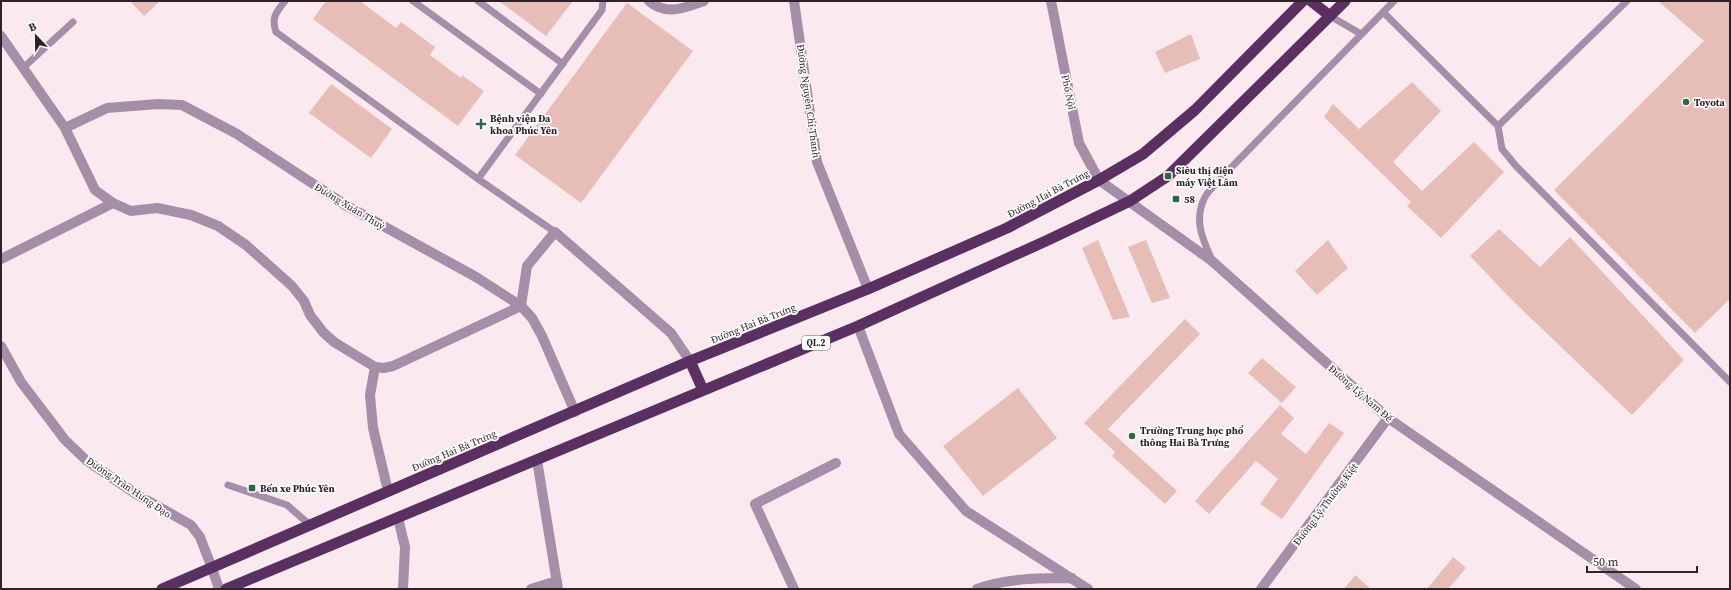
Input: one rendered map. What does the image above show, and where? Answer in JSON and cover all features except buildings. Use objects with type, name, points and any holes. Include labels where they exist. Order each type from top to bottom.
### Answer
[{"type":"highway","name":"Đường Hai Bà Trưng","points":[[162,589],[690,362],[868,289],[1007,228],[1099,180],[1143,154],[1195,110],[1303,1]]},
{"type":"highway","points":[[1311,1],[1330,16]]},
{"type":"highway","name":"QL.2","points":[[226,589],[858,326],[1130,201],[1168,176],[1345,1]]},
{"type":"highway","points":[[690,362],[703,390]]},
{"type":"street","points":[[649,1],[655,7],[671,10],[704,1]]},
{"type":"street","name":"Đường Nguyễn Chí Thanh","points":[[794,1],[815,139],[817,162],[868,289]]},
{"type":"street","name":"Phố Nội","points":[[1051,1],[1080,143],[1099,180]]},
{"type":"street","points":[[1,36],[65,128],[95,190],[113,203],[131,211],[157,208],[191,215],[218,226],[246,245],[292,286],[304,301],[310,315],[323,332],[334,342],[375,367],[384,368],[394,366],[521,306],[527,266],[555,232],[670,333],[690,362]]},
{"type":"street","name":"Đường Xuân Thuỷ","points":[[65,128],[107,108],[158,104],[182,105],[237,134],[347,206],[476,277],[521,306],[532,318],[542,336],[575,412]]},
{"type":"street","name":"Đường Lý Nam Đế","points":[[1099,180],[1212,261],[1388,418],[1636,589]]},
{"type":"street","points":[[1,259],[113,203]]},
{"type":"street","points":[[858,326],[899,434],[966,511],[1088,589]]},
{"type":"street","name":"Đường Trần Hưng Đạo","points":[[1,346],[21,382],[65,440],[86,460],[136,494],[191,525],[200,537],[220,589]]},
{"type":"street","points":[[375,367],[370,395],[373,428],[388,491]]},
{"type":"street","name":"Đường Lý Thường Kiệt","points":[[1261,589],[1388,418]]},
{"type":"street","points":[[531,589],[557,585],[537,460]]},
{"type":"street","points":[[794,589],[755,504],[836,463]]},
{"type":"street","points":[[398,518],[405,547],[403,589]]},
{"type":"street","points":[[977,589],[987,585],[1039,578],[1072,578]]},
{"type":"lane","points":[[285,1],[274,15],[276,32],[478,180],[555,232]]},
{"type":"lane","points":[[412,1],[541,94]]},
{"type":"lane","points":[[478,1],[563,64]]},
{"type":"lane","points":[[478,180],[602,10],[603,1]]},
{"type":"lane","points":[[1212,261],[1201,236],[1199,218],[1205,197],[1221,178],[1394,1]]},
{"type":"lane","points":[[1498,126],[1627,1]]},
{"type":"lane","points":[[1383,12],[1498,126],[1502,149],[1516,166],[1730,382]]},
{"type":"lane","points":[[1330,16],[1361,34]]},
{"type":"lane","points":[[24,67],[73,22]]},
{"type":"lane","points":[[228,485],[287,505],[310,525]]},
{"type":"place","name":"Toyota","points":[[1686,102]]},
{"type":"place","name":"Bệnh viện Đa khoa Phúc Yên","points":[[481,124]]},
{"type":"place","name":"Siêu thị điện máy Việt Lâm","points":[[1168,176]]},
{"type":"place","name":"58","points":[[1176,199]]},
{"type":"place","name":"Trường Trung học phổ thông Hai Bà Trưng","points":[[1132,436]]},
{"type":"place","name":"Bến xe Phúc Yên","points":[[252,488]]}]
